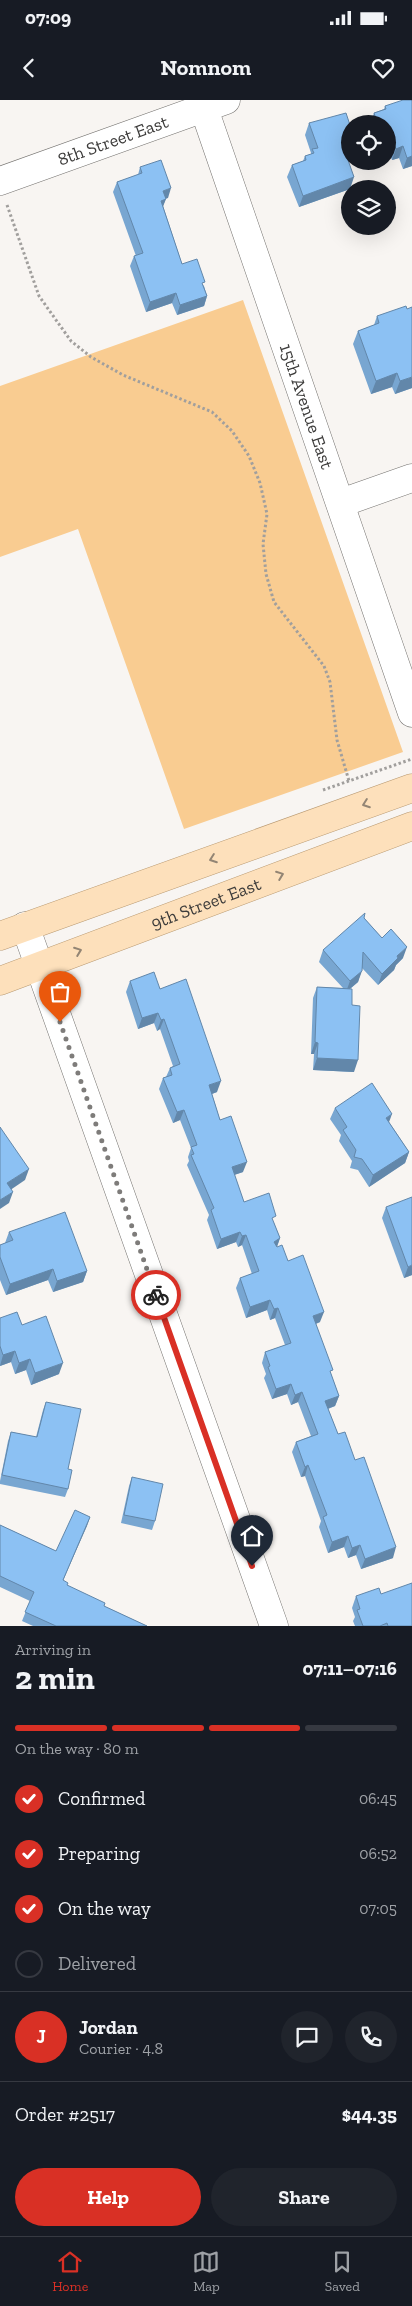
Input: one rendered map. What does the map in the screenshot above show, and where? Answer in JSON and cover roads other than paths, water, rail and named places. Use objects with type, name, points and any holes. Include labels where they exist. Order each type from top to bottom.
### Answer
[{"type":"main road","points":[[0,936],[412,788]]},
{"type":"main road","name":"9th Street East","points":[[0,981],[412,826]]},
{"type":"street","name":"8th Street East","points":[[3,192],[210,103]]},
{"type":"street","name":"15th Avenue East","points":[[210,103],[412,713]]},
{"type":"street","points":[[341,503],[412,478]]},
{"type":"street","points":[[25,926],[274,1626]]}]
